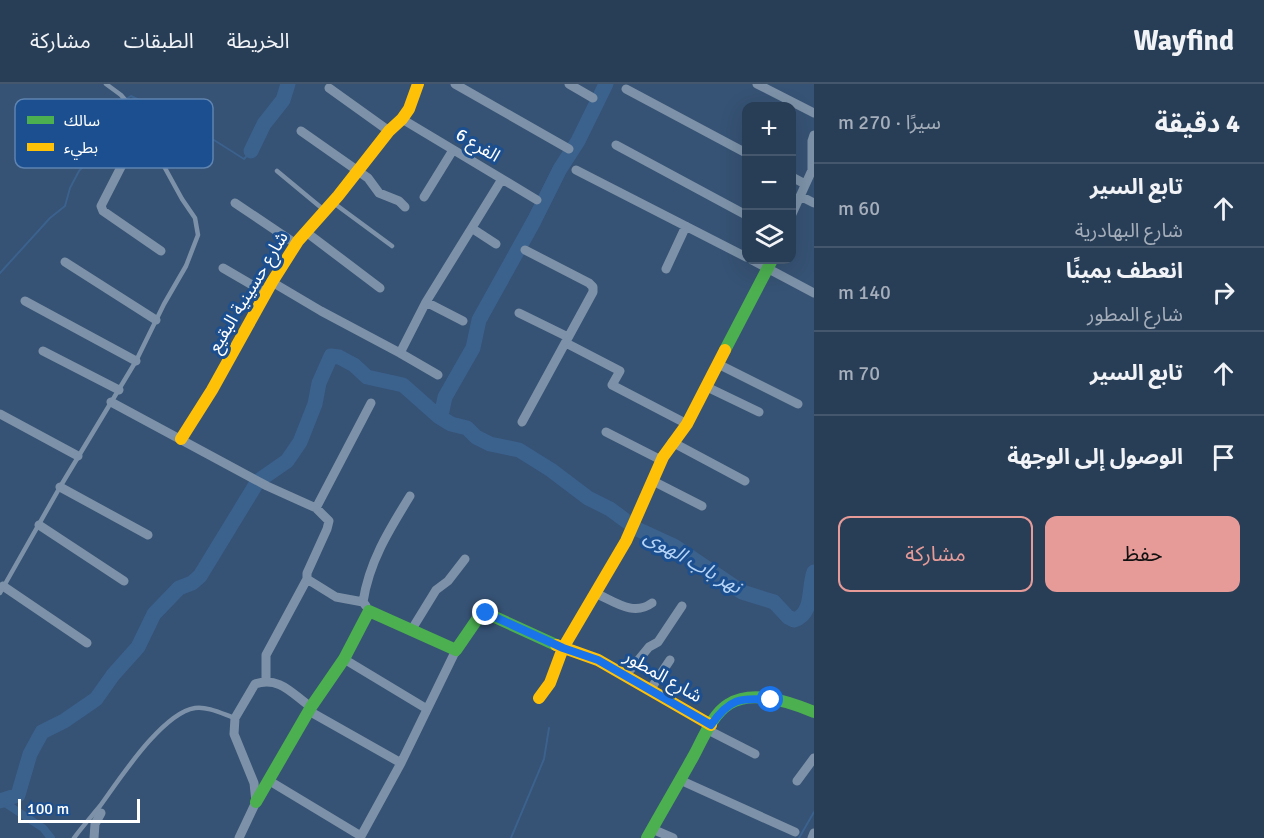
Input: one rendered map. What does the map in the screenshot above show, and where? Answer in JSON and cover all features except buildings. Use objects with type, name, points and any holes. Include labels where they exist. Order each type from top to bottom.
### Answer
[{"type":"street","name":"شارع حسينية البقيع","points":[[181,440],[296,244],[389,131],[402,119],[409,109],[418,84]]},
{"type":"street","points":[[455,84],[569,149]]},
{"type":"street","points":[[569,84],[593,98]]},
{"type":"street","points":[[757,84],[814,113]]},
{"type":"street","points":[[329,88],[389,131]]},
{"type":"street","points":[[626,89],[742,150]]},
{"type":"street","name":"الفرع 6","points":[[402,119],[537,200]]},
{"type":"street","points":[[301,131],[368,178],[378,193],[399,201],[405,207]]},
{"type":"street","points":[[794,210],[813,171],[812,141],[814,135]]},
{"type":"street","points":[[616,145],[742,212]]},
{"type":"street","points":[[424,197],[453,150]]},
{"type":"street","points":[[120,168],[101,206],[103,211],[161,251]]},
{"type":"street","points":[[576,170],[742,254]]},
{"type":"street","points":[[400,353],[426,302],[502,179]]},
{"type":"street","points":[[796,179],[805,184]]},
{"type":"street","points":[[800,196],[814,203]]},
{"type":"street","points":[[235,203],[296,244]]},
{"type":"street","points":[[666,269],[686,226]]},
{"type":"street","points":[[472,229],[496,244]]},
{"type":"street","points":[[306,232],[381,288]]},
{"type":"street","points":[[522,422],[593,292],[593,287],[589,283],[525,250]]},
{"type":"street","points":[[65,262],[156,320]]},
{"type":"street","points":[[539,698],[550,683],[563,648],[626,542],[661,460],[687,424],[770,264],[814,293]]},
{"type":"street","points":[[223,268],[321,311],[438,375]]},
{"type":"street","points":[[25,301],[136,362]]},
{"type":"street","points":[[426,302],[463,321]]},
{"type":"street","points":[[519,313],[620,371],[612,385],[687,424]]},
{"type":"street","points":[[43,351],[119,390]]},
{"type":"street","points":[[718,364],[798,404]]},
{"type":"street","points":[[706,387],[759,412]]},
{"type":"street","points":[[111,402],[267,486],[316,508],[328,521],[327,529],[307,573],[307,579],[266,655],[266,680]]},
{"type":"street","points":[[316,508],[371,403]]},
{"type":"street","points":[[0,414],[78,456]]},
{"type":"street","points":[[606,432],[661,460]]},
{"type":"street","points":[[672,442],[745,481]]},
{"type":"street","points":[[653,481],[702,506]]},
{"type":"street","points":[[60,487],[148,535]]},
{"type":"street","points":[[239,838],[268,780],[310,709],[344,659],[366,607],[366,583],[375,556],[410,496]]},
{"type":"street","points":[[39,525],[124,581]]},
{"type":"street","points":[[412,629],[436,590],[448,581],[465,559]]},
{"type":"street","points":[[268,780],[360,837],[401,763],[456,650],[366,607],[336,597],[307,579]]},
{"type":"street","points":[[2,589],[87,643]]},
{"type":"street","points":[[595,593],[636,610],[644,609],[652,603]]},
{"type":"street","points":[[626,675],[649,647],[658,642],[682,606]]},
{"type":"street","name":"شارع المطور","points":[[456,650],[478,618],[486,613],[563,648],[598,660],[626,675],[709,728]]},
{"type":"street","points":[[344,659],[427,709]]},
{"type":"street","points":[[650,690],[670,660]]},
{"type":"street","points":[[256,802],[254,783],[234,734],[235,718],[255,684],[266,680],[277,682],[310,709],[401,763]]},
{"type":"street","points":[[673,838],[650,833],[709,728],[719,713],[729,704],[745,699],[782,702],[814,712]]},
{"type":"street","points":[[709,728],[755,754]]},
{"type":"street","points":[[797,781],[814,758]]},
{"type":"street","points":[[680,780],[795,832]]},
{"type":"street","points":[[94,838],[95,824],[101,813]]},
{"type":"street","points":[[812,838],[814,833]]},
{"type":"lane","points":[[106,84],[124,99]]},
{"type":"lane","points":[[2,589],[78,456],[136,362],[186,266],[198,235],[195,218],[165,168]]},
{"type":"lane","points":[[277,171],[392,246]]},
{"type":"lane","points":[[74,838],[137,755],[169,721],[195,708],[235,718]]},
{"type":"waterway","points":[[251,151],[264,124],[283,100],[288,84]]},
{"type":"waterway","points":[[0,801],[18,795],[30,754],[42,732],[64,721],[96,699],[113,675],[138,647],[154,614],[179,588],[192,583],[200,576],[258,481],[287,461],[300,442],[315,404],[319,383],[331,356],[339,357],[354,365],[367,377],[403,385],[438,416],[442,411],[445,397],[473,348],[479,320],[560,169],[578,141],[606,84]]},
{"type":"waterway","points":[[126,99],[131,96],[137,99]]},
{"type":"waterway","points":[[213,139],[244,159],[251,151]]},
{"type":"waterway","points":[[0,273],[50,218],[65,206],[70,188],[82,168]]},
{"type":"waterway","name":"نهر باب الهوى","points":[[438,416],[451,424],[467,428],[476,437],[490,444],[519,450],[637,529],[674,546],[742,592],[774,602],[794,620],[800,617],[808,606],[814,572]]},
{"type":"waterway","points":[[511,838],[544,759],[549,728]]},
{"type":"waterway","points":[[2,801],[43,828],[51,838]]},
{"type":"waterway","points":[[799,838],[814,812]]},
{"type":"traffic: fast","points":[[725,350],[770,264]]},
{"type":"traffic: fast","points":[[256,802],[311,707],[344,659],[369,611],[456,650],[478,618],[486,613],[556,645]]},
{"type":"traffic: fast","points":[[647,838],[708,728],[723,708],[739,700],[760,697],[794,704],[814,712]]},
{"type":"traffic: slow","points":[[181,439],[298,241],[338,196],[389,131],[402,119],[409,109],[418,84]]},
{"type":"traffic: slow","points":[[539,698],[550,683],[563,648],[626,541],[663,457],[687,424],[725,350]]},
{"type":"traffic: slow","points":[[556,645],[598,660],[711,725]]},
{"type":"route","points":[[486,613],[563,648],[598,660],[711,725],[719,713],[736,700],[754,698],[771,700]]}]
